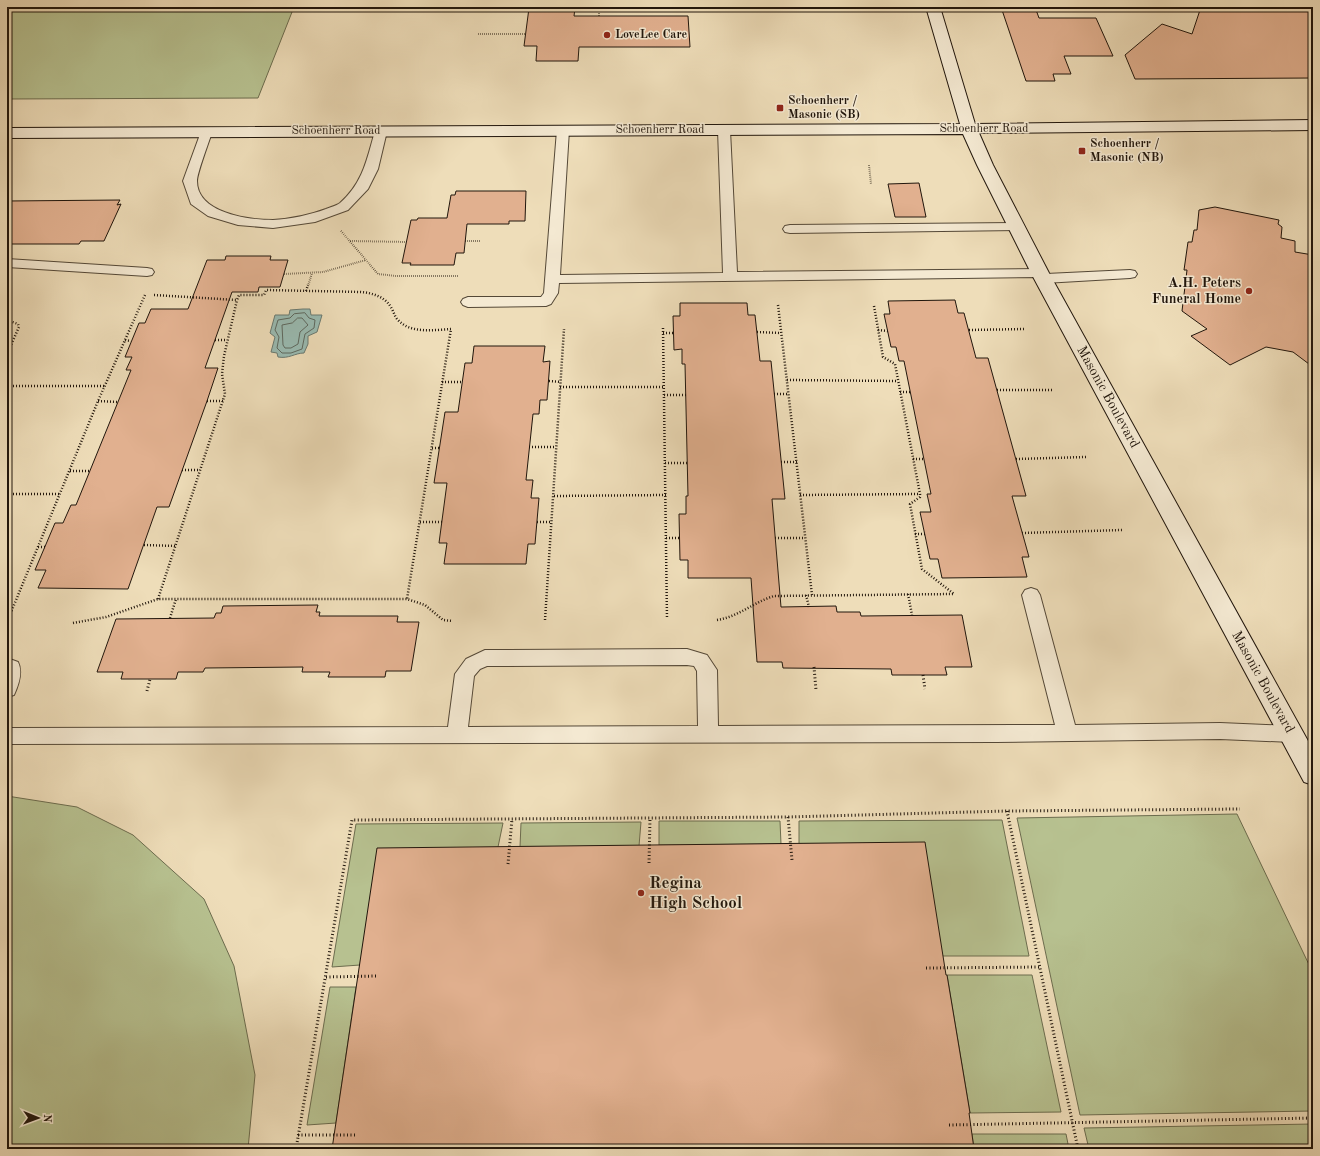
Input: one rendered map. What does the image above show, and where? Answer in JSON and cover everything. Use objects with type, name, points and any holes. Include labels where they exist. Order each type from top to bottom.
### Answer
[{"type":"main road","name":"Masonic Boulevard","points":[[933,7],[969,129],[985,165],[1042,276],[1313,774]]},
{"type":"main road","name":"Schoenherr Road","points":[[7,133],[969,129],[1313,125]]},
{"type":"lane","points":[[468,302],[546,301],[551,293],[563,130]]},
{"type":"lane","points":[[724,130],[730,278]]},
{"type":"lane","points":[[206,132],[190,180],[196,201],[214,213],[243,222],[273,224],[314,218],[343,207],[361,189],[371,169],[381,131]]},
{"type":"lane","points":[[790,229],[1016,227]]},
{"type":"lane","points":[[7,263],[146,272]]},
{"type":"lane","points":[[552,279],[1042,276],[1130,274]]},
{"type":"lane","points":[[1031,595],[1067,733]]},
{"type":"lane","points":[[458,735],[465,674],[473,664],[485,658],[679,657],[700,660],[707,670],[708,734]]},
{"type":"lane","points":[[7,666],[12,668],[7,689]]},
{"type":"lane","points":[[7,736],[1067,733],[1220,731],[1292,734]]},
{"type":"path","points":[[599,7],[599,16]]},
{"type":"path","points":[[478,34],[526,34]]},
{"type":"path","points":[[868,165],[871,184]]},
{"type":"path","points":[[337,226],[375,271],[383,275],[458,276]]},
{"type":"path","points":[[349,241],[406,242]]},
{"type":"path","points":[[465,241],[480,241]]},
{"type":"path","points":[[284,274],[312,273],[330,270],[366,260]]},
{"type":"path","points":[[306,291],[312,273]]},
{"type":"path","points":[[158,599],[225,394],[222,374],[227,340],[237,300],[239,295],[264,295],[266,290],[370,293],[387,302],[398,320],[406,325],[425,330],[451,329],[407,599]]},
{"type":"path","points":[[7,622],[143,295],[237,300]]},
{"type":"path","points":[[778,305],[812,595]]},
{"type":"path","points":[[717,620],[728,618],[765,598],[774,596],[954,594],[922,569],[910,504],[920,497],[920,494],[895,364],[883,357],[874,306]]},
{"type":"path","points":[[7,320],[18,324],[19,327],[7,354]]},
{"type":"path","points":[[663,328],[668,619]]},
{"type":"path","points":[[545,620],[564,329]]},
{"type":"path","points":[[969,330],[1024,329]]},
{"type":"path","points":[[878,330],[888,331]]},
{"type":"path","points":[[757,332],[781,333]]},
{"type":"path","points":[[663,333],[674,333]]},
{"type":"path","points":[[124,340],[131,340]]},
{"type":"path","points":[[215,340],[227,340]]},
{"type":"path","points":[[787,380],[898,381]]},
{"type":"path","points":[[549,381],[561,382]]},
{"type":"path","points":[[442,382],[462,382]]},
{"type":"path","points":[[7,386],[105,386]]},
{"type":"path","points":[[560,387],[664,387]]},
{"type":"path","points":[[996,390],[1053,390]]},
{"type":"path","points":[[900,392],[911,392]]},
{"type":"path","points":[[774,394],[789,394]]},
{"type":"path","points":[[664,395],[686,395]]},
{"type":"path","points":[[98,401],[118,402]]},
{"type":"path","points":[[207,401],[223,401]]},
{"type":"path","points":[[529,447],[556,447]]},
{"type":"path","points":[[432,448],[439,448]]},
{"type":"path","points":[[1016,459],[1086,457]]},
{"type":"path","points":[[913,459],[924,459]]},
{"type":"path","points":[[781,462],[796,462]]},
{"type":"path","points":[[665,463],[688,463]]},
{"type":"path","points":[[182,470],[200,470]]},
{"type":"path","points":[[70,471],[90,471]]},
{"type":"path","points":[[7,494],[60,494]]},
{"type":"path","points":[[800,495],[920,494]]},
{"type":"path","points":[[554,496],[666,495]]},
{"type":"path","points":[[420,522],[442,522]]},
{"type":"path","points":[[537,522],[552,522]]},
{"type":"path","points":[[1022,533],[1122,530]]},
{"type":"path","points":[[916,534],[925,534]]},
{"type":"path","points":[[666,538],[680,538]]},
{"type":"path","points":[[775,538],[805,538]]},
{"type":"path","points":[[144,545],[176,546]]},
{"type":"path","points":[[38,547],[45,547]]},
{"type":"path","points":[[908,594],[912,615]]},
{"type":"path","points":[[806,595],[808,607]]},
{"type":"path","points":[[73,623],[96,619],[141,603],[158,599],[407,599],[420,602],[443,620],[453,621]]},
{"type":"path","points":[[170,618],[176,599]]},
{"type":"path","points":[[814,667],[816,690]]},
{"type":"path","points":[[923,675],[925,689]]},
{"type":"path","points":[[147,691],[150,679]]},
{"type":"path","points":[[296,1149],[352,820],[650,819],[1007,811],[1240,809]]},
{"type":"path","points":[[1007,811],[1078,1149]]},
{"type":"path","points":[[788,817],[792,860]]},
{"type":"path","points":[[508,864],[512,819]]},
{"type":"path","points":[[649,863],[650,819]]},
{"type":"path","points":[[926,968],[1040,967]]},
{"type":"path","points":[[326,977],[377,976]]},
{"type":"path","points":[[949,1125],[1313,1118]]},
{"type":"path","points":[[298,1135],[355,1135]]},
{"type":"green space","points":[[7,7],[294,7],[258,98],[7,99]]},
{"type":"green space","points":[[7,796],[77,807],[133,835],[204,899],[234,966],[255,1075],[248,1149],[7,1149]]},
{"type":"green space","points":[[1237,814],[1313,973],[1313,1111],[1080,1115],[1017,818]]},
{"type":"green space","points":[[1002,820],[1029,956],[943,956],[799,844],[799,821]]},
{"type":"green space","points":[[659,821],[780,821],[781,844],[659,845]]},
{"type":"green space","points":[[641,822],[639,846],[520,847],[521,823]]},
{"type":"green space","points":[[503,823],[498,847],[360,965],[332,967],[356,824]]},
{"type":"green space","points":[[947,975],[1032,975],[1061,1112],[970,1113]]},
{"type":"green space","points":[[330,987],[356,987],[336,1123],[307,1125]]},
{"type":"green space","points":[[1313,1124],[1313,1149],[1089,1149],[1084,1128]]},
{"type":"green space","points":[[972,1134],[1066,1134],[1069,1149],[974,1149]]},
{"type":"water","points":[[310,309],[311,315],[322,315],[317,332],[308,336],[308,344],[304,353],[278,357],[277,353],[271,352],[275,337],[270,333],[275,315],[289,315],[290,310]]},
{"type":"building","points":[[1001,7],[1035,7],[1039,18],[1096,18],[1113,56],[1064,56],[1071,74],[1053,74],[1055,81],[1026,81]]},
{"type":"building","points":[[1201,7],[1313,7],[1313,78],[1135,79],[1125,55],[1162,24],[1192,34]]},
{"type":"building","name":"LoveLee Care","points":[[529,8],[575,8],[574,16],[688,16],[690,47],[579,47],[578,61],[536,61],[537,46],[524,46]]},
{"type":"building","points":[[919,183],[926,217],[895,217],[888,184]]},
{"type":"building","points":[[456,191],[526,191],[525,221],[509,221],[509,224],[467,224],[464,253],[456,253],[454,265],[410,265],[411,263],[402,263],[411,220],[417,220],[418,218],[447,218],[451,195],[455,195]]},
{"type":"building","points":[[120,200],[117,205],[121,204],[104,241],[81,241],[79,244],[7,244],[7,201]]},
{"type":"building","name":"A.H. Peters Funeral Home","points":[[1215,207],[1279,220],[1278,224],[1282,227],[1281,238],[1295,241],[1295,252],[1313,255],[1313,367],[1293,352],[1266,347],[1230,365],[1191,336],[1207,329],[1182,311],[1187,270],[1184,270],[1188,242],[1192,242],[1194,230],[1197,230],[1199,210]]},
{"type":"building","points":[[226,256],[271,256],[270,260],[288,260],[280,287],[259,287],[258,292],[232,292],[205,368],[218,368],[207,401],[169,507],[157,507],[128,589],[38,588],[46,570],[35,570],[55,523],[63,523],[71,505],[76,505],[131,370],[126,370],[132,357],[125,357],[139,323],[145,323],[151,309],[188,309],[207,260],[225,260]]},
{"type":"building","points":[[955,300],[958,313],[964,313],[976,358],[988,358],[1026,496],[1012,496],[1029,557],[1022,557],[1027,577],[942,578],[938,559],[930,559],[920,512],[931,512],[927,494],[931,494],[904,361],[899,361],[896,347],[891,347],[884,314],[890,314],[888,301]]},
{"type":"building","points":[[680,303],[747,303],[748,315],[755,315],[760,361],[771,361],[785,499],[772,499],[781,607],[836,606],[837,612],[860,612],[861,616],[962,615],[972,667],[945,667],[947,675],[892,675],[891,669],[783,668],[782,662],[757,662],[751,578],[688,578],[688,560],[680,560],[679,514],[686,514],[686,496],[688,496],[685,364],[682,364],[682,349],[674,350],[673,316],[680,316]]},
{"type":"building","points":[[474,346],[545,346],[543,362],[550,361],[547,400],[540,400],[539,414],[533,414],[526,480],[533,480],[531,498],[539,498],[535,544],[528,544],[526,564],[444,564],[447,543],[439,543],[447,483],[434,483],[445,412],[458,412],[465,363],[472,363]]},
{"type":"building","points":[[318,605],[316,612],[320,612],[319,616],[398,616],[397,622],[419,622],[411,671],[386,671],[385,677],[328,677],[330,672],[302,672],[303,667],[205,668],[203,672],[178,672],[176,679],[121,679],[123,672],[97,672],[116,619],[214,618],[216,613],[221,613],[223,606]]},
{"type":"building","name":"Regina High School","points":[[925,842],[970,1113],[974,1149],[332,1149],[377,848]]},
{"type":"place","name":"LoveLee Care","points":[[607,35]]},
{"type":"place","name":"Schoenherr / Masonic (SB)","points":[[780,108]]},
{"type":"place","name":"Schoenherr / Masonic (NB)","points":[[1082,151]]},
{"type":"place","name":"A.H. Peters Funeral Home","points":[[1249,291]]},
{"type":"place","name":"Regina High School","points":[[641,893]]}]
